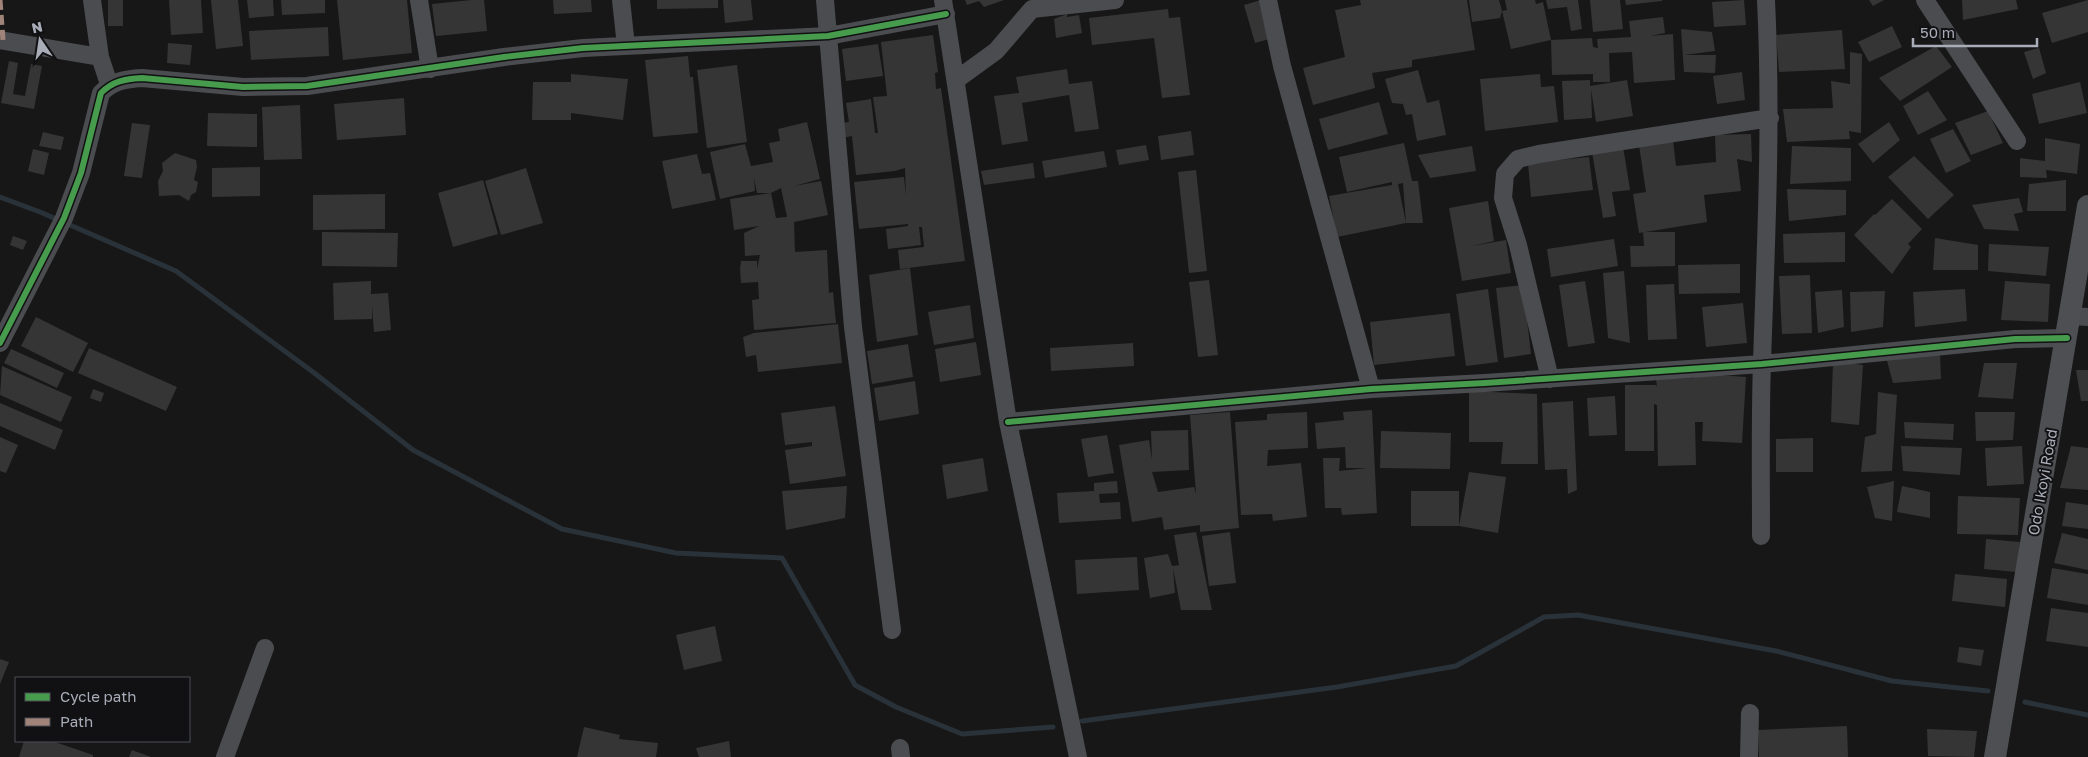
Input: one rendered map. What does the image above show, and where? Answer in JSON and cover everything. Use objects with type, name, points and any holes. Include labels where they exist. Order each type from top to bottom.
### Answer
[{"type":"main road","name":"Odo Ikoyi Road","points":[[1994,757],[2075,324],[2088,206]]},
{"type":"street","points":[[92,0],[100,57],[109,84]]},
{"type":"street","points":[[419,0],[430,69]]},
{"type":"street","points":[[621,0],[626,46]]},
{"type":"street","points":[[825,0],[853,327],[892,630]]},
{"type":"street","points":[[956,80],[996,51],[1035,4],[1115,0]]},
{"type":"street","points":[[1268,0],[1282,66],[1371,389]]},
{"type":"street","points":[[1761,536],[1762,364],[1770,118],[1766,0]]},
{"type":"street","points":[[1925,0],[2017,141]]},
{"type":"street","points":[[0,343],[64,218],[81,173],[101,93],[109,84],[125,79],[142,78],[243,87],[307,86],[504,57],[583,48],[828,36],[944,7],[1008,422],[1078,757]]},
{"type":"street","points":[[0,40],[100,57]]},
{"type":"street","points":[[1550,379],[1518,245],[1503,198],[1505,174],[1518,159],[1539,154],[1770,118]]},
{"type":"street","points":[[1008,422],[1371,389],[1762,364],[2015,339],[2075,324]]},
{"type":"street","points":[[225,757],[265,648]]},
{"type":"street","points":[[1749,757],[1750,713]]},
{"type":"building","points":[[108,0],[123,0],[123,26],[108,26]]},
{"type":"building","points":[[169,0],[201,0],[203,33],[171,35]]},
{"type":"building","points":[[211,0],[238,0],[243,46],[216,49]]},
{"type":"building","points":[[247,0],[273,0],[274,16],[249,18]]},
{"type":"building","points":[[281,0],[325,0],[325,13],[282,15]]},
{"type":"building","points":[[337,0],[407,0],[412,53],[343,60]]},
{"type":"building","points":[[484,0],[487,31],[436,36],[432,4]]},
{"type":"building","points":[[553,0],[591,0],[592,12],[554,14]]},
{"type":"building","points":[[657,0],[718,0],[718,8],[657,9]]},
{"type":"building","points":[[723,0],[751,0],[753,20],[725,23]]},
{"type":"building","points":[[965,0],[1004,0],[984,7],[979,1],[967,5]]},
{"type":"building","points":[[1261,0],[1283,35],[1255,43],[1244,5]]},
{"type":"building","points":[[1360,0],[1467,0],[1475,50],[1412,60],[1412,67],[1372,73],[1375,88],[1313,105],[1303,68],[1345,57],[1335,10],[1361,5]]},
{"type":"building","points":[[1469,0],[1499,0],[1502,11],[1500,18],[1472,22]]},
{"type":"building","points":[[1505,0],[1535,0],[1536,4],[1543,2],[1551,40],[1511,49],[1502,11],[1507,10]]},
{"type":"building","points":[[1546,0],[1578,0],[1582,29],[1571,31],[1567,7],[1548,9]]},
{"type":"building","points":[[1590,0],[1620,0],[1623,29],[1593,32]]},
{"type":"building","points":[[1625,0],[1662,0],[1662,1],[1626,5]]},
{"type":"building","points":[[1744,0],[1746,25],[1714,27],[1712,2]]},
{"type":"building","points":[[1869,0],[1884,0],[1873,6]]},
{"type":"building","points":[[1962,0],[2016,0],[2018,9],[1963,20]]},
{"type":"building","points":[[2088,0],[2088,32],[2052,43],[2042,13]]},
{"type":"building","points":[[1168,9],[1169,18],[1180,17],[1190,95],[1162,98],[1154,38],[1092,45],[1089,18]]},
{"type":"building","points":[[1067,14],[1067,17],[1079,15],[1082,33],[1056,38],[1054,19]]},
{"type":"building","points":[[1663,17],[1665,33],[1650,36],[1673,34],[1675,80],[1634,83],[1632,52],[1609,53],[1610,82],[1593,82],[1593,74],[1552,75],[1551,40],[1592,38],[1593,47],[1598,48],[1597,39],[1631,37],[1629,21]]},
{"type":"building","points":[[1892,26],[1902,47],[1869,62],[1858,42]]},
{"type":"building","points":[[328,27],[329,56],[251,60],[249,31]]},
{"type":"building","points":[[1681,29],[1712,32],[1715,51],[1684,55],[1716,55],[1715,73],[1684,72]]},
{"type":"building","points":[[1842,30],[1845,69],[1779,72],[1776,35]]},
{"type":"building","points":[[933,35],[938,72],[935,73],[936,89],[941,88],[965,261],[900,269],[898,250],[924,247],[922,227],[919,227],[921,245],[888,249],[886,229],[908,226],[908,224],[859,229],[854,182],[904,177],[906,196],[905,168],[895,171],[856,175],[852,136],[842,138],[840,123],[849,122],[846,103],[871,99],[875,133],[878,133],[873,97],[887,96],[881,42]]},
{"type":"building","points":[[168,43],[192,45],[190,65],[167,63]]},
{"type":"building","points":[[878,44],[883,76],[846,81],[842,49]]},
{"type":"building","points":[[1936,46],[1952,67],[1900,101],[1879,78]]},
{"type":"building","points":[[2039,48],[2046,73],[2033,79],[2024,52]]},
{"type":"building","points":[[1850,52],[1862,54],[1861,133],[1849,131],[1850,139],[1787,142],[1783,109],[1833,108],[1831,81],[1850,84]]},
{"type":"building","points":[[688,56],[690,77],[693,77],[698,133],[653,137],[645,60]]},
{"type":"building","points":[[9,61],[18,63],[13,94],[25,96],[31,64],[42,66],[34,109],[1,103]]},
{"type":"building","points":[[737,65],[747,142],[707,148],[697,70]]},
{"type":"building","points":[[1067,69],[1069,84],[1092,81],[1099,129],[1075,132],[1069,95],[1022,103],[1028,141],[1002,145],[994,96],[1019,93],[1016,77]]},
{"type":"building","points":[[1418,70],[1427,103],[1439,100],[1446,135],[1417,141],[1412,114],[1406,115],[1403,104],[1392,103],[1385,79]]},
{"type":"building","points":[[1742,72],[1745,100],[1717,104],[1713,76]]},
{"type":"building","points":[[571,74],[628,79],[623,120],[571,113],[571,120],[532,120],[533,82],[571,82]]},
{"type":"building","points":[[1540,74],[1541,87],[1554,86],[1558,122],[1485,131],[1480,79]]},
{"type":"building","points":[[1590,80],[1590,86],[1627,80],[1633,116],[1596,122],[1591,89],[1592,118],[1564,120],[1562,81]]},
{"type":"building","points":[[2080,82],[2087,113],[2039,124],[2032,94]]},
{"type":"building","points":[[1928,91],[1947,120],[1918,135],[1903,106]]},
{"type":"building","points":[[404,98],[406,135],[337,140],[334,104]]},
{"type":"building","points":[[1379,102],[1388,134],[1328,150],[1319,119]]},
{"type":"building","points":[[300,105],[302,159],[264,160],[262,107]]},
{"type":"building","points":[[1988,111],[2003,143],[1971,155],[1955,123]]},
{"type":"building","points":[[208,113],[257,114],[257,147],[207,146]]},
{"type":"building","points":[[807,122],[820,179],[794,186],[821,181],[828,215],[794,222],[795,252],[827,250],[829,293],[833,292],[836,323],[754,330],[752,300],[759,299],[758,282],[741,283],[740,269],[741,261],[757,261],[757,269],[760,255],[745,256],[744,233],[759,226],[734,230],[730,199],[771,193],[757,193],[754,178],[755,191],[720,199],[710,152],[745,144],[751,166],[773,162],[769,143],[780,141],[778,129]],"holes":[[[781,188],[787,217],[776,218],[771,193]]]},
{"type":"building","points":[[1889,122],[1900,140],[1873,163],[1858,144]]},
{"type":"building","points":[[132,123],[150,125],[142,178],[124,176]]},
{"type":"building","points":[[1953,129],[1971,161],[1946,173],[1930,139]]},
{"type":"building","points":[[1191,131],[1194,155],[1161,160],[1158,136]]},
{"type":"building","points":[[43,132],[64,137],[61,150],[39,146]]},
{"type":"building","points":[[1751,134],[1752,162],[1737,159],[1741,191],[1704,195],[1707,222],[1639,233],[1633,194],[1646,192],[1639,145],[1673,140],[1676,166],[1716,162],[1715,135]]},
{"type":"building","points":[[2045,138],[2080,144],[2077,174],[2046,170],[2047,178],[2020,177],[2020,158],[2045,161]]},
{"type":"building","points":[[1404,143],[1412,181],[1418,181],[1423,223],[1406,223],[1337,237],[1329,196],[1392,185],[1392,182],[1347,192],[1339,157]],"holes":[[[1403,183],[1406,223],[1398,184]]]},
{"type":"building","points":[[1146,145],[1149,160],[1119,165],[1116,150]]},
{"type":"building","points":[[1472,146],[1476,171],[1430,178],[1418,155]]},
{"type":"building","points":[[1623,146],[1630,190],[1612,192],[1616,216],[1603,218],[1592,152]]},
{"type":"building","points":[[1792,146],[1851,148],[1851,181],[1790,184]]},
{"type":"building","points":[[33,149],[49,153],[44,175],[28,171]]},
{"type":"building","points":[[1104,151],[1107,167],[1045,178],[1042,161]]},
{"type":"building","points":[[175,153],[196,160],[197,167],[194,180],[198,182],[196,192],[191,195],[189,201],[179,195],[159,196],[158,181],[163,171],[162,163]]},
{"type":"building","points":[[697,154],[702,174],[710,173],[716,200],[672,209],[662,161]]},
{"type":"building","points":[[1914,156],[1954,195],[1928,219],[1888,177]]},
{"type":"building","points":[[1589,157],[1593,190],[1531,197],[1528,163]]},
{"type":"building","points":[[1033,163],[1035,178],[984,185],[981,171]]},
{"type":"building","points":[[260,167],[260,196],[212,197],[212,168]]},
{"type":"building","points":[[526,168],[543,223],[501,235],[485,181]]},
{"type":"building","points":[[1196,170],[1207,271],[1189,273],[1178,172]]},
{"type":"building","points":[[483,180],[498,234],[453,247],[438,193]]},
{"type":"building","points":[[2066,180],[2066,211],[2027,211],[2029,184]]},
{"type":"building","points":[[1787,189],[1846,190],[1846,215],[1789,221]]},
{"type":"building","points":[[385,194],[385,229],[313,230],[313,195]]},
{"type":"building","points":[[2019,198],[2023,212],[2014,214],[2019,231],[1984,229],[1972,205]]},
{"type":"building","points":[[1892,199],[1922,229],[1908,244],[1911,247],[1892,274],[1854,235]]},
{"type":"building","points":[[1488,201],[1494,241],[1472,246],[1506,240],[1511,273],[1462,281],[1449,208]]},
{"type":"building","points":[[322,232],[398,233],[397,267],[322,266]]},
{"type":"building","points":[[1643,232],[1675,232],[1675,266],[1631,267],[1630,246],[1644,246]]},
{"type":"building","points":[[1845,232],[1845,262],[1784,263],[1783,234]]},
{"type":"building","points":[[13,236],[27,241],[23,250],[10,245]]},
{"type":"building","points":[[1935,238],[1978,245],[1978,270],[1933,270]]},
{"type":"building","points":[[1614,239],[1618,266],[1551,277],[1547,249]]},
{"type":"building","points":[[1989,244],[2049,247],[2046,276],[1988,271]]},
{"type":"building","points":[[1740,264],[1740,293],[1679,294],[1678,265]]},
{"type":"building","points":[[910,268],[918,335],[877,342],[869,275]]},
{"type":"building","points":[[1624,271],[1630,343],[1608,338],[1603,273]]},
{"type":"building","points":[[1810,275],[1812,333],[1782,334],[1779,276]]},
{"type":"building","points":[[1209,280],[1218,355],[1198,357],[1189,282]]},
{"type":"building","points":[[371,281],[371,294],[388,293],[391,330],[374,332],[372,306],[372,319],[334,320],[333,283]]},
{"type":"building","points":[[1585,281],[1595,343],[1568,347],[1559,285]]},
{"type":"building","points":[[2005,281],[2050,284],[2048,322],[2001,320]]},
{"type":"building","points":[[1674,284],[1677,339],[1648,340],[1646,285]]},
{"type":"building","points":[[1523,285],[1531,354],[1504,358],[1496,288]]},
{"type":"building","points":[[1488,289],[1498,362],[1466,366],[1456,294]]},
{"type":"building","points":[[1965,289],[1967,321],[1915,327],[1913,292]]},
{"type":"building","points":[[1842,290],[1844,327],[1818,333],[1815,292]]},
{"type":"building","points":[[1885,291],[1883,327],[1851,332],[1850,292]]},
{"type":"building","points":[[1743,303],[1747,343],[1706,347],[1702,307]]},
{"type":"building","points":[[970,305],[974,338],[934,345],[928,312]]},
{"type":"building","points":[[1450,313],[1455,356],[1374,365],[1370,322]]},
{"type":"building","points":[[36,317],[88,343],[73,372],[21,346]]},
{"type":"building","points":[[838,324],[842,363],[758,372],[756,355],[746,357],[743,337],[754,333]]},
{"type":"building","points":[[976,342],[981,375],[940,382],[935,349]]},
{"type":"building","points":[[1133,343],[1134,366],[1051,371],[1050,348]]},
{"type":"building","points":[[908,344],[913,377],[872,384],[867,351]]},
{"type":"building","points":[[89,348],[177,387],[166,411],[78,373]]},
{"type":"building","points":[[11,349],[64,373],[57,388],[4,363]]},
{"type":"building","points":[[1940,353],[1941,379],[1893,383],[1886,357]]},
{"type":"building","points":[[1833,361],[1863,365],[1859,425],[1831,422]]},
{"type":"building","points":[[1984,363],[2017,363],[2013,399],[1978,397]]},
{"type":"building","points":[[2,366],[72,397],[61,422],[0,395]]},
{"type":"building","points":[[2076,370],[2088,370],[2088,401],[2081,401]]},
{"type":"building","points":[[1706,374],[1746,377],[1742,443],[1702,441],[1703,422],[1695,422],[1696,465],[1658,466],[1657,405],[1654,404],[1654,451],[1625,451],[1625,385],[1656,385],[1657,387],[1656,379],[1694,378],[1691,375]]},
{"type":"building","points":[[915,381],[919,414],[879,421],[874,388]]},
{"type":"building","points":[[93,389],[104,393],[101,402],[90,398]]},
{"type":"building","points":[[1469,391],[1537,394],[1538,464],[1501,464],[1503,442],[1469,442]]},
{"type":"building","points":[[1878,392],[1897,395],[1892,471],[1861,472],[1865,437],[1876,434]]},
{"type":"building","points":[[1615,396],[1617,435],[1589,436],[1587,398]]},
{"type":"building","points":[[1573,401],[1577,490],[1568,494],[1567,469],[1545,470],[1542,403]]},
{"type":"building","points":[[0,403],[63,430],[55,450],[0,426]]},
{"type":"building","points":[[835,406],[846,476],[790,484],[785,450],[812,446],[812,442],[785,445],[781,413]]},
{"type":"building","points":[[1372,410],[1377,513],[1342,515],[1341,508],[1325,508],[1323,458],[1340,458],[1339,471],[1367,468],[1346,468],[1345,447],[1317,449],[1315,423],[1344,420],[1343,412]]},
{"type":"building","points":[[1230,412],[1239,528],[1200,532],[1200,525],[1164,530],[1162,517],[1132,522],[1119,445],[1149,440],[1152,460],[1151,431],[1188,430],[1189,470],[1152,472],[1158,492],[1194,487],[1196,494],[1190,415]]},
{"type":"building","points":[[1307,412],[1308,448],[1268,450],[1267,466],[1301,463],[1307,517],[1273,521],[1272,514],[1241,515],[1235,422],[1267,420],[1267,414]]},
{"type":"building","points":[[1975,412],[2015,412],[2013,440],[1976,441]]},
{"type":"building","points":[[1904,422],[1954,424],[1953,440],[1905,438]]},
{"type":"building","points":[[1381,431],[1451,433],[1450,469],[1380,468]]},
{"type":"building","points":[[1107,435],[1114,473],[1088,477],[1081,439]]},
{"type":"building","points":[[0,437],[18,445],[6,473],[0,471]]},
{"type":"building","points":[[1813,438],[1813,472],[1776,472],[1776,439]]},
{"type":"building","points":[[1901,446],[1962,448],[1960,475],[1903,471]]},
{"type":"building","points":[[2022,446],[2024,484],[1987,486],[1985,448]]},
{"type":"building","points":[[2071,446],[2088,448],[2088,490],[2060,488]]},
{"type":"building","points":[[983,458],[988,491],[947,499],[942,465]]},
{"type":"building","points":[[1469,472],[1506,477],[1498,533],[1459,526]]},
{"type":"building","points":[[1117,481],[1118,493],[1099,494],[1100,503],[1120,502],[1121,519],[1059,523],[1057,493],[1094,491],[1094,483]]},
{"type":"building","points":[[1894,481],[1892,521],[1875,518],[1867,487]]},
{"type":"building","points":[[847,486],[845,518],[786,530],[782,491]]},
{"type":"building","points":[[1902,486],[1930,492],[1930,518],[1897,512]]},
{"type":"building","points":[[1411,491],[1459,491],[1459,526],[1411,526]]},
{"type":"building","points":[[1958,496],[2020,498],[2018,535],[1957,534]]},
{"type":"building","points":[[2066,502],[2088,505],[2088,529],[2062,526]]},
{"type":"building","points":[[1196,532],[1212,610],[1181,610],[1173,568],[1175,593],[1150,598],[1144,558],[1168,554],[1172,566],[1179,565],[1174,535]]},
{"type":"building","points":[[1230,532],[1236,583],[1209,586],[1202,536]]},
{"type":"building","points":[[2062,533],[2088,539],[2088,570],[2054,563]]},
{"type":"building","points":[[1986,539],[2020,542],[2017,572],[1984,569]]},
{"type":"building","points":[[1137,557],[1139,590],[1077,594],[1075,560]]},
{"type":"building","points":[[2052,568],[2088,574],[2088,605],[2047,598]]},
{"type":"building","points":[[1955,574],[2007,579],[2005,607],[1952,601]]},
{"type":"building","points":[[2051,608],[2088,613],[2088,647],[2046,641]]},
{"type":"building","points":[[715,626],[722,661],[684,670],[676,635]]},
{"type":"building","points":[[1959,647],[1984,650],[1981,666],[1957,662]]},
{"type":"building","points":[[0,659],[9,662],[0,684]]},
{"type":"building","points":[[1847,726],[1848,757],[1759,757],[1758,730]]},
{"type":"building","points":[[584,727],[620,735],[619,739],[658,743],[656,757],[577,757]]},
{"type":"building","points":[[1927,729],[1977,731],[1974,757],[1928,756]]},
{"type":"building","points":[[729,741],[731,757],[699,757],[696,748]]},
{"type":"building","points":[[24,742],[55,742],[93,755],[93,757],[19,757]]},
{"type":"building","points":[[132,750],[151,757],[129,757]]},
{"type":"waterway","points":[[0,197],[40,212],[176,271],[313,372],[413,450],[562,529],[676,553],[782,558],[855,685],[896,707],[962,734],[1053,727]]},
{"type":"waterway","points":[[1082,721],[1337,687],[1456,666],[1544,617],[1578,615],[1776,651],[1892,681],[1988,691]]},
{"type":"waterway","points":[[2025,702],[2088,715]]},
{"type":"marked path","points":[[0,0],[3,40]]},
{"type":"cycle path","points":[[0,343],[64,218],[81,173],[101,93],[120,81],[142,78],[243,87],[307,86],[504,57],[583,48],[828,36],[946,14]]},
{"type":"cycle path","points":[[1008,422],[1371,389],[1762,364],[2015,339],[2067,338]]}]
